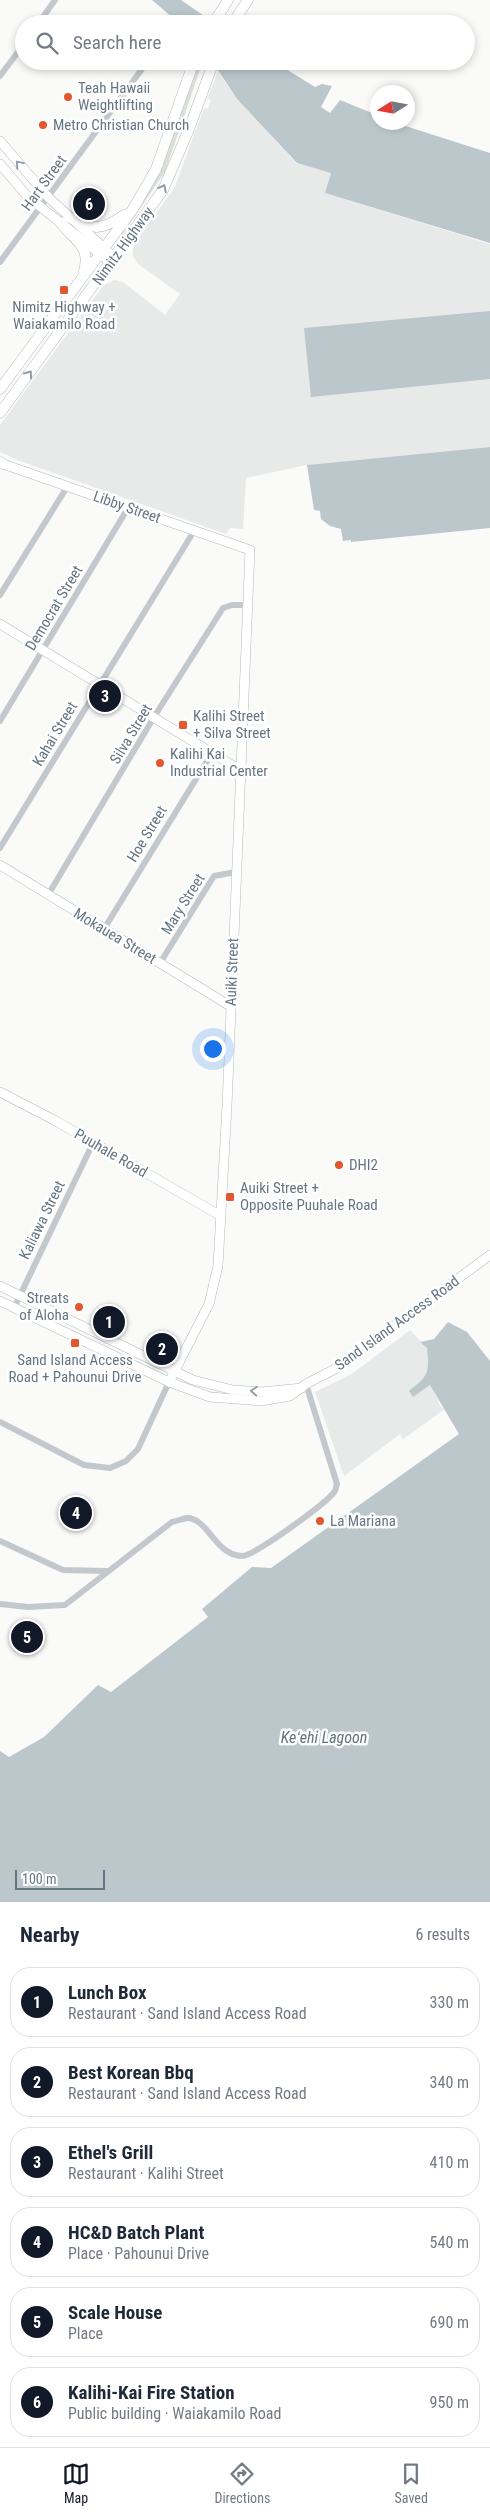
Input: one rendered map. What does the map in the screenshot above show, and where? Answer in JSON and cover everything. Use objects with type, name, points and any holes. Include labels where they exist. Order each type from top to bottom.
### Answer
[{"type":"main road","points":[[218,15],[228,0]]},
{"type":"main road","points":[[238,15],[248,0]]},
{"type":"main road","name":"Nimitz Highway","points":[[0,389],[83,274],[133,209],[156,169],[191,70]]},
{"type":"main road","name":"Nimitz Highway","points":[[0,413],[163,190],[189,129],[210,70]]},
{"type":"main road","points":[[64,219],[88,226],[102,227],[108,226],[133,209]]},
{"type":"main road","points":[[64,219],[70,235],[84,248],[86,262],[83,274]]},
{"type":"street","points":[[44,15],[55,0]]},
{"type":"street","points":[[0,76],[15,56]]},
{"type":"street","name":"Hart Street","points":[[0,262],[42,208],[141,70]]},
{"type":"street","points":[[0,140],[64,219]]},
{"type":"street","points":[[0,164],[28,196],[42,208],[64,219],[112,259]]},
{"type":"street","name":"Libby Street","points":[[1,465],[250,550]]},
{"type":"street","points":[[0,596],[67,486]]},
{"type":"street","name":"Democrat Street","points":[[0,721],[128,508]]},
{"type":"street","name":"Kahai Street","points":[[0,848],[194,531]]},
{"type":"street","name":"Auiki Street","points":[[169,1382],[209,1304],[216,1280],[221,1216],[250,550]]},
{"type":"street","name":"Silva Street","points":[[48,895],[154,718],[224,608],[232,605],[248,605]]},
{"type":"street","points":[[0,624],[240,770]]},
{"type":"street","name":"Hoe Street","points":[[104,929],[212,753]]},
{"type":"street","name":"Mokauea Street","points":[[0,866],[230,1006]]},
{"type":"street","name":"Mary Street","points":[[160,963],[214,876],[236,872]]},
{"type":"street","name":"Puuhale Road","points":[[0,1092],[221,1216]]},
{"type":"street","name":"Kaliawa Street","points":[[14,1308],[93,1143]]},
{"type":"street","name":"Sand Island Access Road","points":[[0,1301],[169,1382],[210,1397],[234,1401],[261,1401],[290,1396],[348,1361],[490,1255]]},
{"type":"street","name":"Sand Island Access Road","points":[[0,1286],[174,1371],[206,1384],[233,1390],[262,1392],[304,1386]]},
{"type":"street","points":[[100,1348],[104,1337]]},
{"type":"street","points":[[0,1422],[84,1465],[110,1468],[126,1461],[138,1449],[169,1382]]},
{"type":"street","points":[[0,1604],[28,1607],[65,1605],[172,1522],[188,1518],[200,1523],[226,1552],[242,1556],[303,1519],[335,1491],[337,1484],[335,1473],[304,1386]]},
{"type":"street","points":[[0,1541],[62,1570],[79,1572],[108,1571]]},
{"type":"shaded area","points":[[192,70],[200,70],[165,172],[117,242],[115,239],[140,205]]},
{"type":"shaded area","points":[[218,72],[237,99],[296,163],[331,173],[325,193],[490,244],[490,447],[307,465],[246,478],[243,529],[230,528],[226,534],[20,461],[0,452],[0,425],[103,286],[114,280],[123,282],[165,315],[180,294],[138,264],[133,256],[133,249],[138,237],[174,189],[204,108],[208,109],[211,100],[207,98]]},
{"type":"shaded area","points":[[410,1330],[427,1348],[428,1372],[425,1378],[409,1391],[413,1397],[430,1384],[441,1407],[445,1409],[403,1439],[400,1434],[344,1476],[315,1392],[352,1374]]},
{"type":"water","points":[[152,0],[181,0],[203,15],[170,15]]},
{"type":"water","points":[[218,70],[288,70],[315,87],[322,84],[332,86],[321,107],[330,113],[340,100],[370,112],[370,130],[415,129],[490,153],[490,243],[325,193],[331,173],[297,163],[237,99]]},
{"type":"water","points":[[490,311],[490,379],[311,397],[304,328]]},
{"type":"water","points":[[490,447],[490,528],[351,542],[351,540],[343,541],[341,529],[330,526],[321,519],[320,511],[314,510],[307,465]]},
{"type":"water","name":"Keʻehi Lagoon","points":[[448,1322],[467,1332],[490,1361],[490,1902],[0,1902],[0,1751],[9,1757],[44,1737],[98,1685],[111,1692],[208,1617],[202,1609],[252,1567],[271,1568],[459,1434],[430,1385],[413,1397],[409,1391],[421,1381],[427,1369],[427,1348],[420,1342],[434,1339]]},
{"type":"place","name":"Teah Hawaii Weightlifting","points":[[68,97]]},
{"type":"place","name":"Metro Christian Church","points":[[43,125]]},
{"type":"place","name":"Kalihi-Kai Fire Station","points":[[89,204]]},
{"type":"place","name":"Nimitz Highway + Waiakamilo Road","points":[[64,290]]},
{"type":"place","name":"Ethel's Grill","points":[[105,696]]},
{"type":"place","name":"Kalihi Street + Silva Street","points":[[183,725]]},
{"type":"place","name":"Kalihi Kai Industrial Center","points":[[160,763]]},
{"type":"place","name":"DHI2","points":[[339,1165]]},
{"type":"place","name":"Auiki Street + Opposite Puuhale Road","points":[[230,1197]]},
{"type":"place","name":"Streats of Aloha","points":[[79,1307]]},
{"type":"place","name":"Lunch Box","points":[[109,1322]]},
{"type":"place","name":"Sand Island Access Road + Pahounui Drive","points":[[75,1343]]},
{"type":"place","name":"Best Korean Bbq","points":[[162,1349]]},
{"type":"place","name":"HC&D Batch Plant","points":[[76,1513]]},
{"type":"place","name":"La Mariana","points":[[320,1521]]},
{"type":"place","name":"Scale House","points":[[27,1637]]}]
